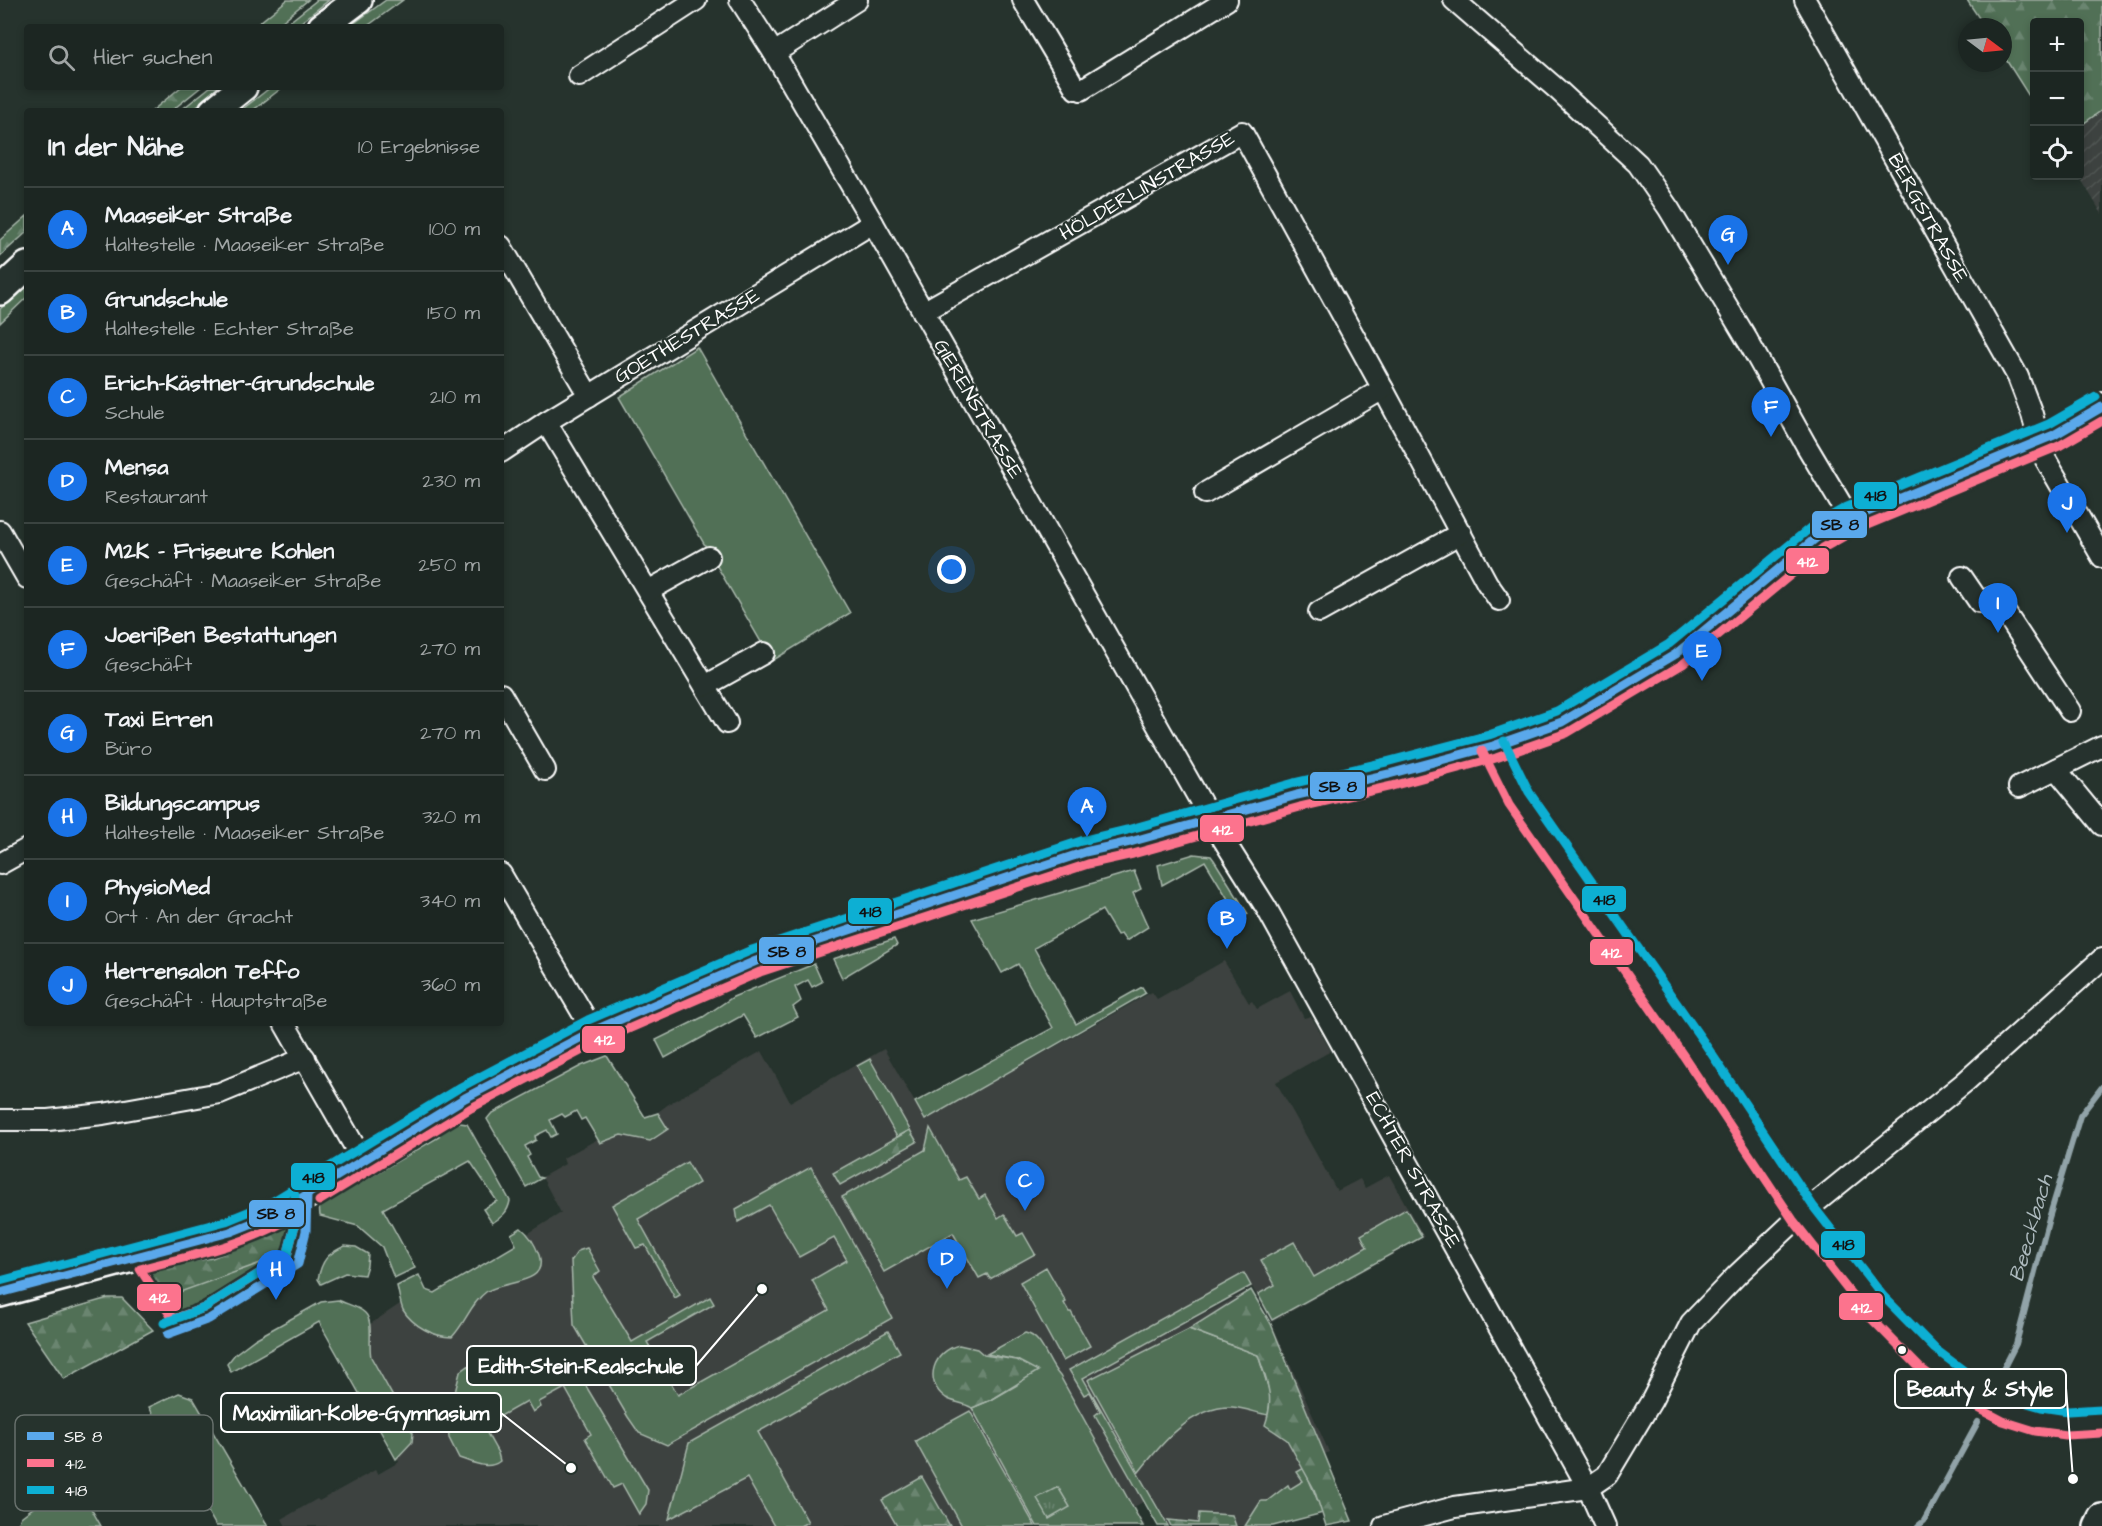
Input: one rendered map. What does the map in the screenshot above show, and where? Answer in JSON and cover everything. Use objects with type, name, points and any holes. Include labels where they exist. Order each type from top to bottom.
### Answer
[{"type":"street","points":[[326,24],[358,0]]},
{"type":"street","points":[[579,76],[696,0]]},
{"type":"street","name":"GIERENSTRASSE","points":[[740,0],[774,53],[873,223],[1211,820]]},
{"type":"street","points":[[774,53],[857,0]]},
{"type":"street","points":[[1023,0],[1079,89],[1227,0]]},
{"type":"street","points":[[1454,0],[1558,90],[1638,164],[1669,209],[1749,341],[1850,519]]},
{"type":"street","name":"BERGSTRASSE","points":[[1805,0],[2018,377],[2032,414],[2043,455],[2102,557]]},
{"type":"street","points":[[217,108],[239,90]]},
{"type":"street","name":"HÖLDERLINSTRASSE","points":[[922,312],[1242,132],[1498,600]]},
{"type":"street","name":"GOETHESTRASSE","points":[[504,450],[546,422],[873,223]]},
{"type":"street","points":[[504,251],[589,396]]},
{"type":"street","points":[[0,291],[24,270]]},
{"type":"street","points":[[1205,493],[1383,389]]},
{"type":"street","points":[[0,1293],[230,1232],[275,1214],[465,1098],[593,1031],[756,961],[1085,852],[1211,820],[1297,795],[1389,774],[1493,746],[1562,722],[1676,654],[1816,538],[1850,519],[2054,435],[2102,407]]},
{"type":"street","points":[[546,422],[727,723]]},
{"type":"street","points":[[0,531],[7,549],[24,574]]},
{"type":"street","points":[[1319,612],[1461,533]]},
{"type":"street","points":[[648,591],[709,557]]},
{"type":"street","points":[[1962,578],[1979,602],[1995,597],[2070,711]]},
{"type":"street","points":[[705,686],[764,653]]},
{"type":"street","points":[[504,699],[545,770]]},
{"type":"street","points":[[1493,746],[1519,798],[1693,1048],[1803,1213],[1874,1304],[1927,1358],[1973,1392],[2008,1410],[2038,1419],[2068,1423],[2102,1421]]},
{"type":"street","points":[[2019,787],[2095,747]]},
{"type":"street","points":[[2052,771],[2102,825]]},
{"type":"street","name":"ECHTER STRASSE","points":[[1211,820],[1267,909],[1588,1488],[1605,1526]]},
{"type":"street","points":[[0,864],[24,851]]},
{"type":"street","points":[[504,879],[593,1031]]},
{"type":"street","points":[[1384,1526],[1455,1507],[1588,1488],[1607,1476],[1652,1400],[1692,1323],[1738,1274],[1803,1213],[1965,1082],[2102,959]]},
{"type":"street","points":[[286,1026],[363,1161]]},
{"type":"street","points":[[0,1120],[48,1120],[103,1114],[220,1093],[305,1058]]},
{"type":"street","points":[[2098,1526],[2102,1518]]},
{"type":"shaded area","points":[[2102,110],[2102,214],[2081,180],[2084,180],[2084,123]]},
{"type":"shaded area","points":[[1224,961],[1249,1003],[1252,1001],[1257,1009],[1290,991],[1304,1018],[1311,1016],[1331,1051],[1276,1082],[1337,1191],[1360,1179],[1365,1188],[1389,1175],[1424,1237],[1272,1322],[1252,1287],[1172,1331],[1251,1289],[1272,1324],[1329,1452],[1325,1454],[1353,1521],[1326,1526],[1323,1513],[1273,1526],[1169,1526],[1152,1497],[1134,1507],[1145,1526],[286,1526],[282,1519],[317,1499],[319,1501],[375,1470],[378,1474],[399,1462],[335,1348],[419,1291],[436,1293],[517,1246],[516,1241],[561,1213],[542,1177],[565,1164],[563,1158],[596,1140],[600,1142],[620,1135],[667,1129],[658,1112],[762,1051],[790,1102],[884,1049],[925,1120],[1152,992],[1157,999]]},
{"type":"green space","points":[[287,0],[308,0],[279,24],[258,24]]},
{"type":"green space","points":[[317,0],[329,0],[299,24],[287,24]]},
{"type":"green space","points":[[386,0],[403,0],[370,24],[353,24]]},
{"type":"green space","points":[[1967,0],[2102,0],[2102,110],[2084,123],[2084,18],[2030,18],[2030,98],[2012,69],[2012,18],[1979,18]]},
{"type":"green space","points":[[177,90],[197,90],[175,108],[156,108]]},
{"type":"green space","points":[[206,90],[217,90],[196,108],[184,108]]},
{"type":"green space","points":[[267,90],[279,90],[256,108],[244,108]]},
{"type":"green space","points":[[24,219],[24,235],[0,256],[0,240]]},
{"type":"green space","points":[[24,288],[24,300],[0,323],[0,309]]},
{"type":"green space","points":[[697,347],[850,613],[772,661],[619,397]]},
{"type":"green space","points":[[1194,854],[1211,856],[1248,914],[1240,919],[1205,861],[1162,885],[1158,865]]},
{"type":"green space","points":[[1134,871],[1141,889],[1133,893],[1148,927],[1126,941],[1121,934],[1117,935],[1102,910],[1034,948],[1076,1024],[1142,987],[1146,993],[925,1120],[915,1102],[1053,1028],[1018,964],[1002,973],[972,919]]},
{"type":"green space","points":[[894,939],[897,945],[842,978],[833,959]]},
{"type":"green space","points":[[814,964],[822,982],[812,987],[808,980],[795,987],[801,1001],[793,1007],[798,1017],[757,1038],[743,1015],[665,1058],[656,1040],[703,1017],[733,997]]},
{"type":"green space","points":[[607,1056],[645,1117],[658,1113],[668,1129],[650,1141],[621,1135],[600,1143],[585,1118],[581,1120],[576,1111],[565,1117],[562,1114],[550,1120],[557,1134],[551,1137],[547,1130],[535,1136],[536,1140],[525,1146],[530,1155],[527,1157],[538,1177],[542,1178],[526,1187],[487,1119],[491,1114],[581,1066]]},
{"type":"green space","points":[[870,1059],[910,1130],[897,1137],[857,1066]]},
{"type":"green space","points":[[443,1123],[467,1124],[510,1201],[508,1208],[499,1219],[492,1223],[483,1209],[497,1201],[470,1161],[383,1209],[415,1268],[394,1278],[382,1247],[358,1226],[320,1216],[319,1204],[332,1192],[341,1194],[439,1137]]},
{"type":"green space","points":[[930,1128],[959,1180],[966,1177],[979,1199],[985,1195],[998,1218],[1004,1214],[1017,1236],[1023,1233],[1035,1254],[990,1279],[987,1274],[979,1278],[953,1233],[884,1272],[842,1197],[925,1150]]},
{"type":"green space","points":[[910,1130],[917,1142],[840,1185],[833,1173]]},
{"type":"green space","points":[[687,1162],[699,1183],[638,1219],[680,1295],[675,1298],[645,1245],[636,1248],[612,1205]]},
{"type":"green space","points":[[811,1167],[892,1318],[667,1445],[639,1433],[574,1325],[571,1261],[578,1251],[587,1248],[600,1271],[593,1277],[632,1342],[710,1297],[714,1304],[647,1342],[678,1395],[829,1310],[812,1280],[847,1260],[834,1238],[799,1257],[769,1205],[738,1222],[736,1209]]},
{"type":"green space","points":[[1406,1209],[1422,1237],[1272,1320],[1258,1294],[1275,1285],[1261,1260],[1294,1242],[1314,1277],[1367,1247],[1361,1235]]},
{"type":"green space","points":[[291,1218],[295,1229],[294,1251],[169,1296],[151,1286],[140,1268],[187,1256],[190,1262],[212,1258],[253,1242],[253,1231]]},
{"type":"green space","points":[[521,1228],[532,1240],[539,1255],[540,1265],[531,1277],[486,1292],[476,1302],[452,1337],[424,1330],[407,1316],[400,1301],[397,1286],[419,1275],[426,1290],[435,1293],[516,1245],[511,1234]]},
{"type":"green space","points":[[345,1246],[356,1247],[368,1254],[364,1275],[345,1273],[321,1284],[318,1279],[324,1262],[330,1255]]},
{"type":"green space","points":[[294,1251],[289,1260],[201,1312],[188,1315],[176,1316],[160,1308],[147,1292],[136,1270],[278,1255]]},
{"type":"green space","points":[[1046,1267],[1066,1302],[1064,1303],[1069,1312],[1090,1346],[1063,1361],[1020,1282]]},
{"type":"green space","points":[[1244,1273],[1251,1286],[1083,1378],[1168,1526],[1158,1526],[1095,1415],[1100,1411],[1090,1392],[1084,1395],[1069,1370]]},
{"type":"green space","points":[[1251,1290],[1271,1324],[1352,1521],[1326,1526],[1314,1489],[1287,1440],[1265,1425],[1270,1398],[1258,1355],[1189,1329]]},
{"type":"green space","points":[[108,1298],[122,1298],[153,1330],[64,1379],[25,1322]]},
{"type":"green space","points":[[338,1300],[360,1309],[368,1317],[371,1357],[413,1433],[412,1442],[396,1459],[319,1322],[231,1372],[227,1364],[235,1354],[255,1339],[321,1302]]},
{"type":"green space","points":[[1189,1329],[1258,1355],[1271,1396],[1268,1415],[1232,1407],[1217,1408],[1204,1413],[1179,1429],[1157,1450],[1139,1472],[1088,1380]]},
{"type":"green space","points":[[888,1331],[900,1352],[758,1432],[808,1522],[800,1526],[774,1526],[747,1478],[669,1519],[689,1443]]},
{"type":"green space","points":[[1025,1333],[1041,1344],[1143,1526],[1037,1526],[972,1408],[1017,1385],[1017,1360],[987,1354]]},
{"type":"green space","points":[[959,1345],[977,1349],[984,1355],[1017,1360],[1038,1371],[991,1400],[972,1408],[946,1398],[934,1383],[934,1367],[938,1360],[950,1348]]},
{"type":"green space","points":[[530,1363],[577,1371],[648,1490],[646,1504],[639,1514],[622,1484],[613,1488],[585,1438],[591,1434],[565,1388],[539,1402],[541,1407],[533,1412],[527,1401],[483,1426],[500,1461],[485,1466],[459,1458],[449,1438],[448,1421],[460,1372],[471,1364],[503,1364],[510,1372]]},
{"type":"green space","points":[[179,1393],[193,1398],[203,1415],[154,1415],[149,1407]]},
{"type":"green space","points":[[970,1411],[1035,1526],[962,1526],[915,1441]]},
{"type":"green space","points":[[213,1432],[268,1526],[216,1526],[208,1511],[213,1511]]},
{"type":"green space","points":[[1304,1468],[1323,1513],[1273,1526],[1245,1526],[1261,1501],[1267,1501],[1288,1485],[1290,1489],[1303,1481],[1297,1472]]},
{"type":"green space","points":[[922,1477],[950,1526],[897,1526],[882,1500]]},
{"type":"green space","points":[[1058,1487],[1070,1507],[1049,1519],[1037,1498]]},
{"type":"green space","points":[[29,1511],[92,1511],[101,1526],[17,1526],[21,1517]]},
{"type":"green space","points":[[1199,1513],[1232,1515],[1236,1526],[1171,1526],[1168,1520],[1198,1523]]},
{"type":"waterway","name":"Beeckbach","points":[[1997,1381],[2016,1344],[2049,1218],[2080,1116],[2102,1087]]},
{"type":"waterway","name":"Beeckbach","points":[[1918,1526],[1924,1521],[1978,1422]]},
{"type":"transit line","name":"418","points":[[0,1281],[226,1221],[270,1203],[459,1088],[588,1020],[752,950],[1081,841],[1294,783],[1489,735],[1557,711],[1669,644],[1810,528],[1845,508],[2049,424],[2096,397]]},
{"type":"transit line","points":[[0,1293],[230,1232],[275,1214],[465,1098],[593,1031],[756,961],[1085,852],[1130,842],[1297,795],[1389,774],[1493,746],[1562,722],[1676,654],[1816,538],[1850,519],[2054,435],[2102,407]]},
{"type":"transit line","name":"412","points":[[319,1201],[471,1108],[598,1042],[760,972],[1088,864],[1133,854],[1300,807],[1392,786],[1496,758],[1567,733],[1683,664],[1823,548],[1855,530],[2059,446],[2102,421]]},
{"type":"transit line","name":"418","points":[[1504,741],[1529,792],[1703,1041],[1813,1206],[1883,1296],[1935,1349],[1979,1382],[2013,1399],[2041,1407],[2068,1411],[2101,1409]]},
{"type":"transit line","name":"412","points":[[1482,751],[1509,805],[1683,1055],[1793,1220],[1865,1312],[1920,1368],[1967,1402],[2003,1421],[2035,1431],[2066,1435],[2102,1433]]},
{"type":"transit line","name":"418","points":[[164,1323],[204,1308],[287,1256],[294,1229],[295,1195]]},
{"type":"transit line","points":[[168,1334],[209,1319],[298,1264],[306,1231],[307,1195]]},
{"type":"transit line","name":"412","points":[[294,1216],[294,1229],[287,1256],[204,1308],[173,1319],[140,1269],[239,1242],[294,1216]]},
{"type":"place","name":"Taxi Erren","points":[[1728,265]]},
{"type":"place","name":"Joerißen Bestattungen","points":[[1771,437]]},
{"type":"place","name":"Herrensalon Teffo","points":[[2067,533]]},
{"type":"place","name":"PhysioMed","points":[[1998,633]]},
{"type":"place","name":"M2K - Friseure Kohlen","points":[[1702,681]]},
{"type":"place","name":"Maaseiker Straße","points":[[1087,837]]},
{"type":"place","name":"Grundschule","points":[[1227,949]]},
{"type":"place","name":"Erich-Kästner-Grundschule","points":[[1025,1211]]},
{"type":"place","name":"Edith-Stein-Realschule","points":[[762,1289]]},
{"type":"place","name":"Mensa","points":[[947,1289]]},
{"type":"place","name":"Bildungscampus","points":[[276,1300]]},
{"type":"place","name":"Maximilian-Kolbe-Gymnasium","points":[[571,1468]]},
{"type":"place","name":"Beauty & Style","points":[[2073,1479]]}]
